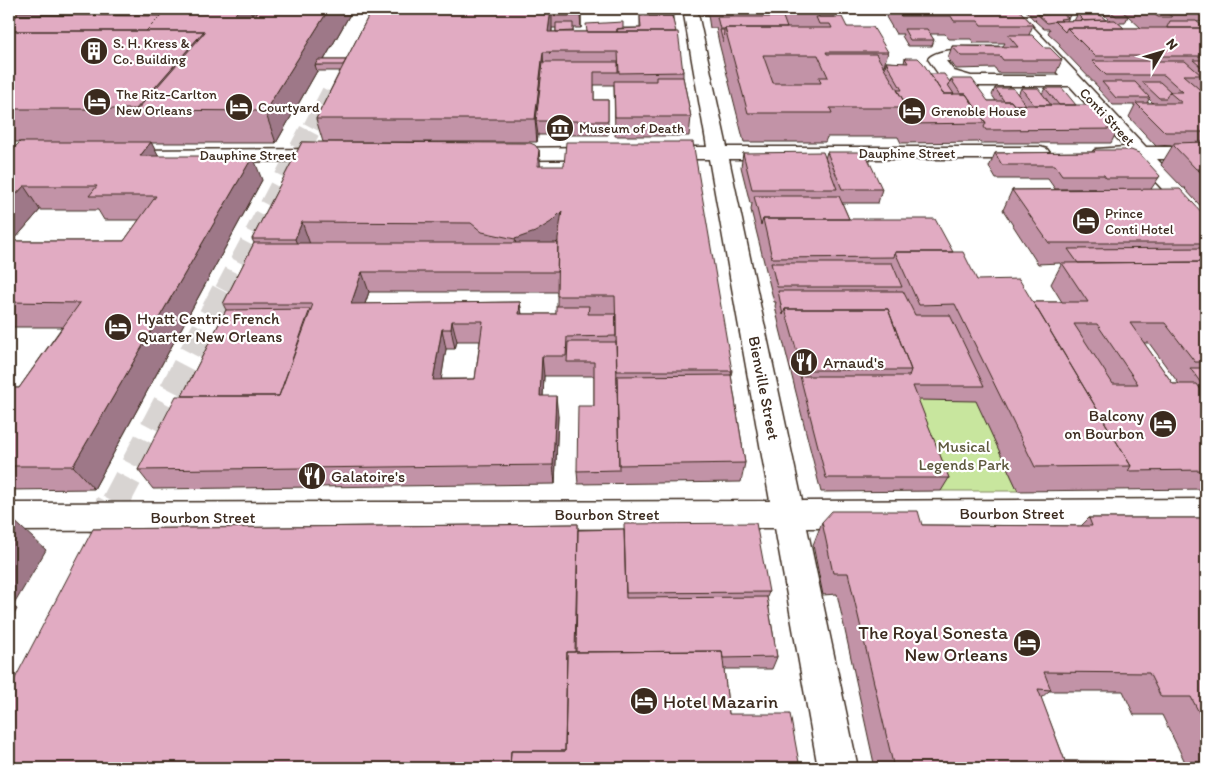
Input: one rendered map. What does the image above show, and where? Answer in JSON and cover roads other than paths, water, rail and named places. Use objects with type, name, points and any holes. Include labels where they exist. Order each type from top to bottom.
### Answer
[{"type":"main road","points":[[9,13],[33,11]]},
{"type":"main road","points":[[9,30],[33,11]]},
{"type":"street","name":"Bienville Street","points":[[690,9],[838,768]]},
{"type":"street","name":"Conti Street","points":[[1008,9],[1042,55],[1075,81],[1206,224]]},
{"type":"street","points":[[1000,55],[948,55],[936,59],[948,75],[971,81],[1075,81]]},
{"type":"street","points":[[487,154],[617,153]]},
{"type":"street","name":"Dauphine Street","points":[[637,153],[1062,153]]},
{"type":"street","points":[[1082,153],[1206,153]]},
{"type":"street","name":"Dauphine Street","points":[[97,156],[347,155]]},
{"type":"street","name":"Bourbon Street","points":[[9,516],[1206,513]]},
{"type":"tunnel","points":[[311,127],[333,85]]},
{"type":"tunnel","points":[[225,291],[312,126]]},
{"type":"tunnel","points":[[115,503],[226,290]]},
{"type":"tunnel","points":[[97,537],[115,502]]},
{"type":"place","name":"S. H. Kress & Co. Building","points":[[94,51]]},
{"type":"place","name":"The Ritz-Carlton New Orleans","points":[[97,102]]},
{"type":"place","name":"Courtyard","points":[[239,107]]},
{"type":"place","name":"Grenoble House","points":[[912,111]]},
{"type":"place","name":"Museum of Death","points":[[560,128]]},
{"type":"place","name":"Prince Conti Hotel","points":[[1086,221]]},
{"type":"place","name":"Hyatt Centric French Quarter New Orleans","points":[[118,327]]},
{"type":"place","name":"Arnaud's","points":[[804,362]]},
{"type":"place","name":"Balcony on Bourbon","points":[[1163,424]]},
{"type":"place","name":"Galatoire's","points":[[312,476]]},
{"type":"place","name":"The Royal Sonesta New Orleans","points":[[1027,643]]},
{"type":"place","name":"Hotel Mazarin","points":[[644,701]]},
{"type":"park label","name":"Musical Legends Park","points":[[964,455]]}]
